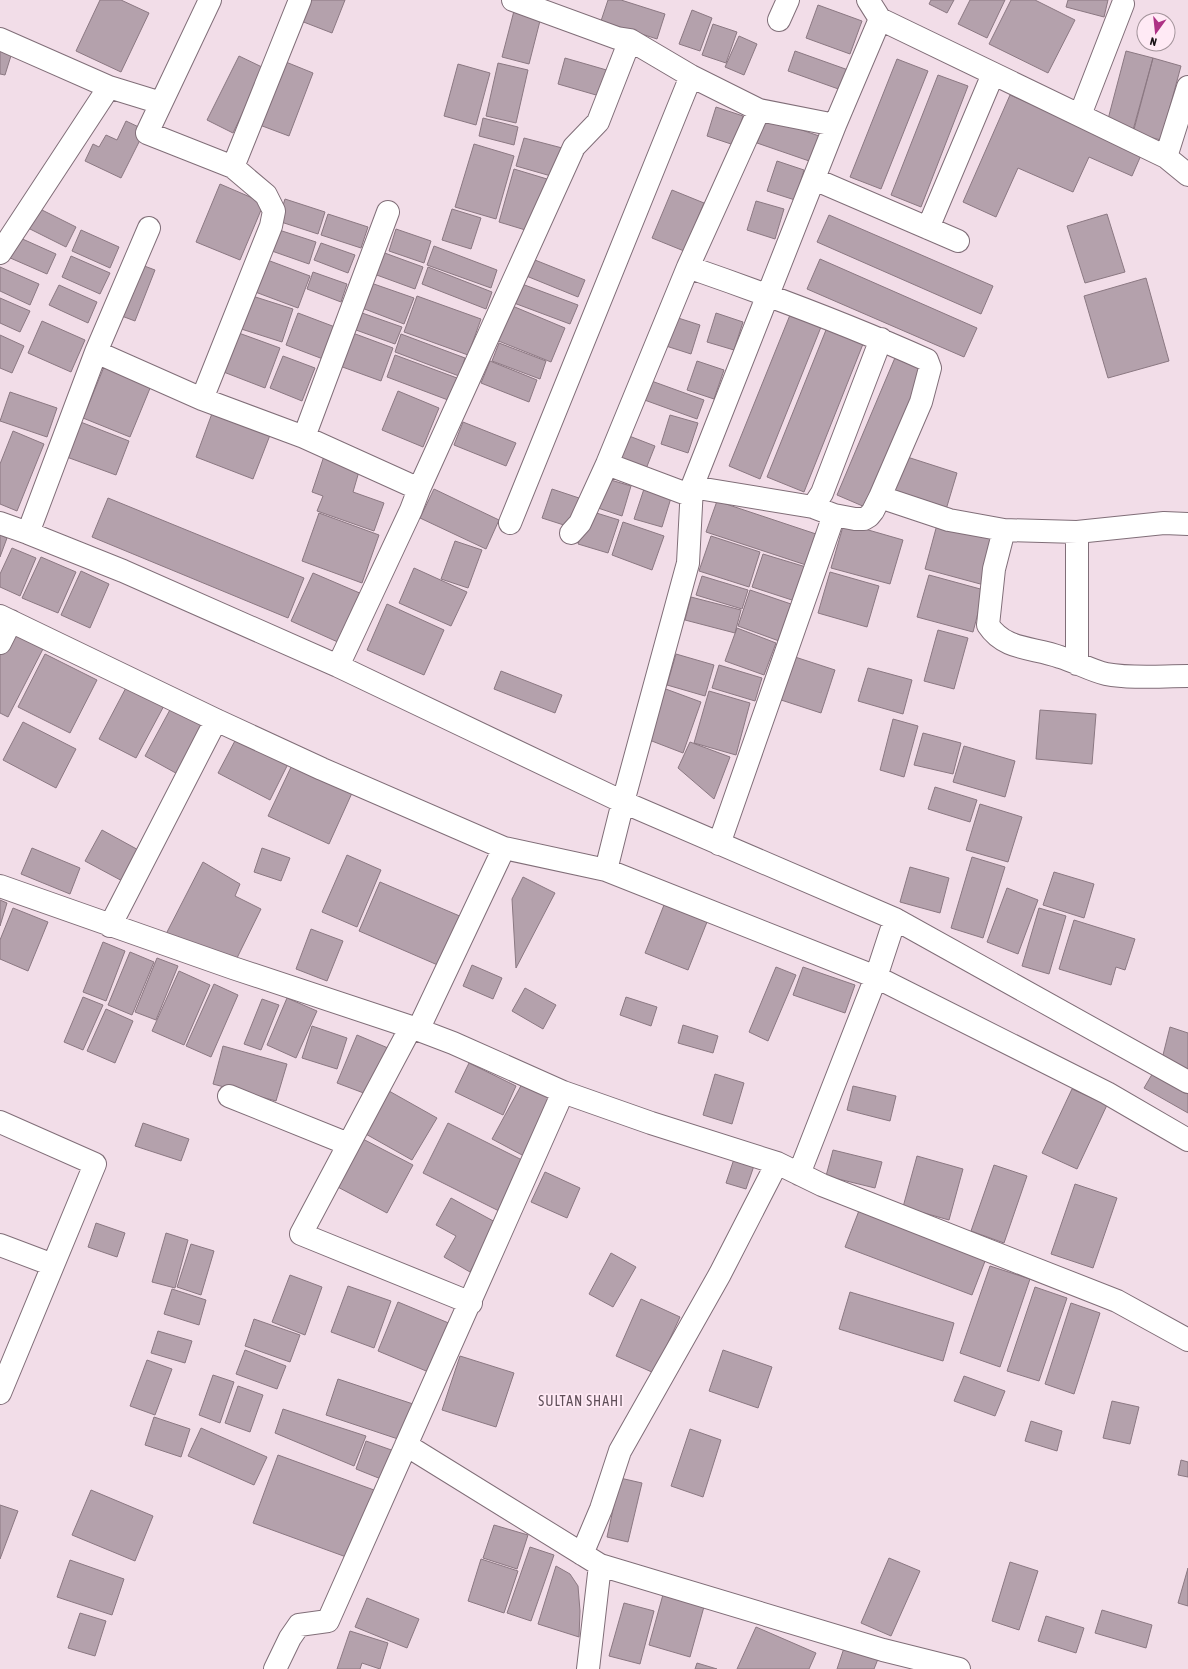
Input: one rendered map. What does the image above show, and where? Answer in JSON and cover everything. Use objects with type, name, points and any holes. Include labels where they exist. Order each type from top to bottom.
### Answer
[{"type":"street","points":[[202,399],[271,226],[274,211],[266,195],[233,167],[147,132],[210,0]]},
{"type":"street","points":[[233,167],[300,0]]},
{"type":"street","points":[[513,0],[617,38],[630,40],[691,76],[759,110],[836,125]]},
{"type":"street","points":[[779,20],[788,0]]},
{"type":"street","points":[[868,0],[880,19],[1166,157],[1188,175]]},
{"type":"street","points":[[1080,116],[1123,4]]},
{"type":"street","points":[[606,870],[688,563],[692,492],[814,179],[880,19]]},
{"type":"street","points":[[0,39],[109,87],[161,103]]},
{"type":"street","points":[[338,666],[411,510],[574,147],[598,122],[630,40]]},
{"type":"street","points":[[928,228],[994,74]]},
{"type":"street","points":[[510,523],[691,76]]},
{"type":"street","points":[[0,253],[109,87]]},
{"type":"street","points":[[1166,157],[1188,87]]},
{"type":"street","points":[[571,533],[580,523],[688,267],[759,110]]},
{"type":"street","points":[[814,179],[958,241]]},
{"type":"street","points":[[304,437],[388,212]]},
{"type":"street","points":[[28,533],[96,352],[149,228]]},
{"type":"street","points":[[606,464],[692,492],[813,508],[843,518],[864,519],[873,511],[880,497],[921,402],[930,368],[927,360],[881,339],[768,295],[688,267]]},
{"type":"street","points":[[813,508],[822,493],[881,339]]},
{"type":"street","points":[[96,352],[202,399],[304,437],[420,489]]},
{"type":"street","points":[[880,497],[949,520],[1004,530],[1077,532],[1164,523],[1188,524]]},
{"type":"street","points":[[719,844],[834,515]]},
{"type":"street","points":[[0,523],[122,571],[338,666],[623,802],[895,918],[1188,1082]]},
{"type":"street","points":[[1004,530],[994,568],[988,625],[994,634],[1006,642],[1060,656],[1105,674],[1134,676],[1188,676]]},
{"type":"street","points":[[1077,532],[1078,664]]},
{"type":"street","points":[[0,643],[5,619],[322,770],[504,848],[606,870],[876,977],[1107,1093],[1188,1140]]},
{"type":"street","points":[[110,926],[216,720]]},
{"type":"street","points":[[471,1303],[301,1234],[348,1144],[414,1029],[504,848]]},
{"type":"street","points":[[0,886],[110,926],[453,1043],[563,1092],[651,1123],[778,1163],[822,1185],[1118,1301],[1188,1340]]},
{"type":"street","points":[[799,1174],[876,977],[895,918]]},
{"type":"street","points":[[275,1669],[290,1638],[299,1624],[328,1621],[471,1303],[563,1092]]},
{"type":"street","points":[[229,1096],[348,1144]]},
{"type":"street","points":[[0,1122],[96,1164],[0,1393]]},
{"type":"street","points":[[588,1669],[591,1559],[601,1509],[620,1451],[720,1274],[778,1163]]},
{"type":"street","points":[[0,1245],[53,1265]]},
{"type":"street","points":[[406,1445],[591,1559],[883,1650],[959,1669]]},
{"type":"building","points":[[100,0],[121,0],[149,13],[121,72],[76,51]]},
{"type":"building","points":[[309,0],[345,0],[332,33],[301,21]]},
{"type":"building","points":[[608,0],[621,0],[665,14],[657,39],[601,21]]},
{"type":"building","points":[[931,0],[954,0],[947,13],[929,4]]},
{"type":"building","points":[[970,0],[1005,0],[987,38],[958,24]]},
{"type":"building","points":[[1011,0],[1035,0],[1075,20],[1048,73],[989,44]]},
{"type":"building","points":[[1068,0],[1108,0],[1104,17],[1066,7]]},
{"type":"building","points":[[818,5],[862,21],[850,54],[806,38]]},
{"type":"building","points":[[515,7],[542,13],[529,64],[502,57]]},
{"type":"building","points":[[692,10],[712,18],[700,51],[679,44]]},
{"type":"building","points":[[713,24],[737,32],[726,63],[702,55]]},
{"type":"building","points":[[739,36],[757,44],[744,75],[725,67]]},
{"type":"building","points":[[0,42],[14,46],[5,75],[0,74]]},
{"type":"building","points":[[795,51],[851,71],[844,91],[788,71]]},
{"type":"building","points":[[1126,51],[1153,58],[1133,130],[1107,123]]},
{"type":"building","points":[[239,56],[264,68],[233,133],[207,120]]},
{"type":"building","points":[[565,58],[610,71],[603,97],[558,84]]},
{"type":"building","points":[[1153,58],[1181,66],[1161,140],[1133,133]]},
{"type":"building","points":[[897,59],[928,71],[881,189],[850,177]]},
{"type":"building","points":[[281,60],[313,73],[289,136],[257,124]]},
{"type":"building","points":[[498,63],[528,70],[516,123],[486,116]]},
{"type":"building","points":[[458,64],[490,73],[476,125],[444,116]]},
{"type":"building","points":[[938,75],[968,86],[921,207],[891,195]]},
{"type":"building","points":[[1010,95],[1142,153],[1132,176],[1089,157],[1073,192],[1018,168],[996,217],[963,202]]},
{"type":"building","points":[[716,107],[743,116],[734,145],[707,136]]},
{"type":"building","points":[[483,118],[518,127],[514,145],[479,136]]},
{"type":"building","points":[[767,118],[825,138],[815,163],[757,143]]},
{"type":"building","points":[[126,121],[145,130],[121,178],[85,161],[93,144],[99,147],[106,135],[117,140]]},
{"type":"building","points":[[524,138],[566,149],[558,178],[516,166]]},
{"type":"building","points":[[474,144],[514,156],[496,219],[455,207]]},
{"type":"building","points":[[777,161],[804,170],[795,200],[767,191]]},
{"type":"building","points":[[514,169],[547,179],[532,232],[499,222]]},
{"type":"building","points":[[220,184],[264,203],[240,260],[196,242]]},
{"type":"building","points":[[672,190],[704,203],[684,251],[652,238]]},
{"type":"building","points":[[285,199],[325,212],[318,234],[278,221]]},
{"type":"building","points":[[756,201],[784,209],[775,239],[747,230]]},
{"type":"building","points":[[38,208],[76,227],[66,247],[28,228]]},
{"type":"building","points":[[452,209],[481,218],[471,249],[442,240]]},
{"type":"building","points":[[328,214],[368,227],[361,248],[321,235]]},
{"type":"building","points":[[1107,214],[1125,272],[1085,283],[1067,226]]},
{"type":"building","points":[[829,215],[993,286],[981,314],[817,242]]},
{"type":"building","points":[[276,229],[316,242],[309,264],[269,250]]},
{"type":"building","points":[[396,229],[431,241],[424,263],[389,251]]},
{"type":"building","points":[[81,230],[119,247],[110,268],[72,251]]},
{"type":"building","points":[[18,237],[56,254],[47,274],[8,257]]},
{"type":"building","points":[[321,243],[355,255],[348,273],[314,260]]},
{"type":"building","points":[[434,246],[497,270],[491,288],[427,265]]},
{"type":"building","points":[[382,252],[423,267],[415,289],[374,274]]},
{"type":"building","points":[[71,256],[110,273],[100,294],[62,277]]},
{"type":"building","points":[[262,258],[310,276],[298,308],[250,290]]},
{"type":"building","points":[[530,258],[585,280],[578,297],[524,275]]},
{"type":"building","points":[[820,259],[977,328],[964,357],[807,289]]},
{"type":"building","points":[[139,264],[155,270],[135,321],[119,315]]},
{"type":"building","points":[[0,267],[39,284],[30,305],[0,291]]},
{"type":"building","points":[[428,267],[492,292],[486,309],[422,284]]},
{"type":"building","points":[[313,272],[347,284],[341,302],[307,289]]},
{"type":"building","points":[[1146,278],[1169,361],[1108,378],[1084,296]]},
{"type":"building","points":[[371,283],[414,298],[404,324],[362,308]]},
{"type":"building","points":[[522,284],[578,305],[570,324],[514,303]]},
{"type":"building","points":[[59,285],[97,302],[88,323],[49,305]]},
{"type":"building","points":[[246,294],[293,309],[282,342],[235,327]]},
{"type":"building","points":[[417,296],[481,319],[468,355],[404,332]]},
{"type":"building","points":[[0,298],[30,311],[20,332],[0,323]]},
{"type":"building","points":[[510,305],[565,328],[551,362],[496,340]]},
{"type":"building","points":[[792,310],[823,322],[760,479],[729,466]]},
{"type":"building","points":[[298,313],[335,327],[323,359],[286,345]]},
{"type":"building","points":[[362,313],[402,327],[395,344],[356,330]]},
{"type":"building","points":[[716,313],[743,322],[734,350],[707,342]]},
{"type":"building","points":[[672,316],[700,325],[691,354],[663,345]]},
{"type":"building","points":[[42,321],[85,340],[71,372],[28,353]]},
{"type":"building","points":[[828,325],[865,339],[804,492],[767,477]]},
{"type":"building","points":[[236,332],[280,348],[265,388],[221,371]]},
{"type":"building","points":[[350,332],[393,348],[381,381],[337,365]]},
{"type":"building","points":[[401,334],[465,358],[459,376],[395,352]]},
{"type":"building","points":[[0,335],[24,346],[12,373],[0,368]]},
{"type":"building","points":[[499,343],[546,361],[540,379],[492,361]]},
{"type":"building","points":[[897,353],[925,364],[865,507],[837,495]]},
{"type":"building","points":[[395,355],[457,378],[448,400],[387,377]]},
{"type":"building","points":[[283,356],[315,368],[302,401],[270,388]]},
{"type":"building","points":[[490,361],[537,380],[529,402],[481,383]]},
{"type":"building","points":[[697,361],[724,370],[714,399],[687,390]]},
{"type":"building","points":[[106,362],[153,381],[130,437],[83,418]]},
{"type":"building","points":[[646,379],[704,400],[697,419],[639,398]]},
{"type":"building","points":[[398,391],[439,408],[423,447],[382,430]]},
{"type":"building","points":[[10,392],[57,408],[47,437],[0,421]]},
{"type":"building","points":[[214,408],[272,430],[253,479],[196,457]]},
{"type":"building","points":[[670,415],[698,423],[688,453],[661,444]]},
{"type":"building","points":[[78,421],[129,441],[116,475],[64,456]]},
{"type":"building","points":[[463,422],[516,443],[506,466],[454,445]]},
{"type":"building","points":[[13,431],[44,444],[17,511],[0,504],[0,464]]},
{"type":"building","points":[[624,434],[655,446],[644,474],[613,462]]},
{"type":"building","points":[[901,455],[957,473],[945,513],[888,496]]},
{"type":"building","points":[[324,456],[360,468],[353,492],[384,503],[374,531],[317,511],[323,496],[312,492]]},
{"type":"building","points":[[604,478],[631,486],[622,516],[595,507]]},
{"type":"building","points":[[434,489],[499,520],[486,549],[420,518]]},
{"type":"building","points":[[552,489],[579,498],[570,527],[542,518]]},
{"type":"building","points":[[644,489],[671,498],[662,527],[634,519]]},
{"type":"building","points":[[108,498],[304,578],[288,618],[92,537]]},
{"type":"building","points":[[717,501],[819,535],[809,566],[706,532]]},
{"type":"building","points":[[590,511],[619,520],[608,553],[578,544]]},
{"type":"building","points":[[319,513],[379,535],[362,583],[302,561]]},
{"type":"building","points":[[938,521],[997,538],[984,585],[925,569]]},
{"type":"building","points":[[623,522],[664,536],[652,570],[612,555]]},
{"type":"building","points":[[844,523],[903,540],[890,584],[831,568]]},
{"type":"building","points":[[0,535],[7,538],[0,557]]},
{"type":"building","points":[[711,536],[760,552],[749,587],[699,571]]},
{"type":"building","points":[[455,541],[482,550],[468,588],[441,579]]},
{"type":"building","points":[[12,548],[36,558],[20,596],[0,587],[0,574]]},
{"type":"building","points":[[763,554],[806,567],[795,601],[752,587]]},
{"type":"building","points":[[41,557],[76,572],[58,613],[22,598]]},
{"type":"building","points":[[414,568],[467,592],[451,626],[399,603]]},
{"type":"building","points":[[81,571],[109,584],[90,628],[61,615]]},
{"type":"building","points":[[830,572],[879,586],[867,627],[818,613]]},
{"type":"building","points":[[313,573],[362,594],[340,643],[291,621]]},
{"type":"building","points":[[929,575],[984,590],[973,632],[917,617]]},
{"type":"building","points":[[702,576],[748,590],[742,609],[696,595]]},
{"type":"building","points":[[750,590],[791,604],[779,641],[738,626]]},
{"type":"building","points":[[691,597],[741,610],[735,633],[685,620]]},
{"type":"building","points":[[387,604],[444,630],[424,675],[367,650]]},
{"type":"building","points":[[737,628],[776,643],[764,675],[725,661]]},
{"type":"building","points":[[10,629],[44,647],[8,717],[0,713],[0,649]]},
{"type":"building","points":[[938,630],[968,638],[954,689],[924,681]]},
{"type":"building","points":[[45,654],[97,680],[70,733],[18,707]]},
{"type":"building","points":[[676,654],[714,665],[705,696],[667,685]]},
{"type":"building","points":[[792,656],[835,670],[821,713],[778,699]]},
{"type":"building","points":[[719,665],[762,678],[755,701],[712,688]]},
{"type":"building","points":[[868,668],[912,680],[903,714],[858,701]]},
{"type":"building","points":[[501,671],[562,695],[555,713],[494,689]]},
{"type":"building","points":[[129,682],[166,702],[136,758],[99,739]]},
{"type":"building","points":[[663,688],[701,702],[683,753],[644,738]]},
{"type":"building","points":[[709,691],[750,703],[736,755],[694,743]]},
{"type":"building","points":[[172,706],[211,728],[183,777],[145,756]]},
{"type":"building","points":[[1040,710],[1096,714],[1092,764],[1036,759]]},
{"type":"building","points":[[893,719],[918,726],[904,777],[880,770]]},
{"type":"building","points":[[23,722],[76,749],[56,788],[3,760]]},
{"type":"building","points":[[923,733],[961,743],[953,774],[914,765]]},
{"type":"building","points":[[237,737],[288,764],[270,800],[218,773]]},
{"type":"building","points":[[690,742],[730,757],[714,799],[678,768]]},
{"type":"building","points":[[964,746],[1015,761],[1005,797],[953,782]]},
{"type":"building","points":[[292,765],[352,793],[329,844],[268,816]]},
{"type":"building","points":[[935,787],[977,800],[970,822],[928,809]]},
{"type":"building","points":[[980,804],[1022,817],[1008,862],[966,850]]},
{"type":"building","points":[[102,830],[142,852],[126,883],[85,861]]},
{"type":"building","points":[[32,848],[80,868],[70,894],[21,874]]},
{"type":"building","points":[[262,848],[290,858],[281,881],[254,872]]},
{"type":"building","points":[[347,855],[381,870],[357,927],[322,912]]},
{"type":"building","points":[[972,857],[1005,867],[983,938],[951,928]]},
{"type":"building","points":[[203,862],[240,884],[235,896],[261,909],[237,958],[166,934]]},
{"type":"building","points":[[910,867],[949,878],[940,913],[900,902]]},
{"type":"building","points":[[1054,872],[1094,884],[1084,918],[1043,905]]},
{"type":"building","points":[[523,877],[555,893],[516,968],[512,899]]},
{"type":"building","points":[[380,882],[462,917],[440,966],[359,931]]},
{"type":"building","points":[[1007,888],[1038,900],[1018,954],[987,942]]},
{"type":"building","points":[[0,900],[7,903],[0,926]]},
{"type":"building","points":[[664,905],[707,922],[688,970],[645,953]]},
{"type":"building","points":[[13,908],[48,922],[28,971],[0,959],[0,940]]},
{"type":"building","points":[[1039,908],[1066,916],[1049,974],[1022,966]]},
{"type":"building","points":[[1074,920],[1135,939],[1125,970],[1116,967],[1111,985],[1059,969]]},
{"type":"building","points":[[311,929],[343,941],[327,981],[296,969]]},
{"type":"building","points":[[103,942],[125,951],[106,1001],[83,992]]},
{"type":"building","points":[[130,952],[154,962],[132,1015],[108,1005]]},
{"type":"building","points":[[157,958],[178,966],[156,1020],[135,1012]]},
{"type":"building","points":[[472,965],[502,978],[493,999],[463,986]]},
{"type":"building","points":[[776,967],[796,975],[768,1041],[749,1032]]},
{"type":"building","points":[[803,967],[855,985],[845,1013],[793,995]]},
{"type":"building","points":[[179,971],[210,985],[184,1045],[152,1031]]},
{"type":"building","points":[[214,984],[238,995],[211,1057],[186,1046]]},
{"type":"building","points":[[525,988],[556,1005],[543,1029],[512,1011]]},
{"type":"building","points":[[83,997],[103,1005],[83,1050],[64,1042]]},
{"type":"building","points":[[626,997],[657,1007],[651,1026],[620,1015]]},
{"type":"building","points":[[287,998],[317,1011],[296,1058],[267,1045]]},
{"type":"building","points":[[262,999],[279,1005],[261,1050],[244,1044]]},
{"type":"building","points":[[106,1009],[133,1021],[115,1063],[87,1051]]},
{"type":"building","points":[[683,1025],[718,1036],[713,1053],[678,1043]]},
{"type":"building","points":[[312,1026],[347,1038],[337,1069],[302,1058]]},
{"type":"building","points":[[1170,1027],[1188,1033],[1188,1071],[1162,1059]]},
{"type":"building","points":[[357,1035],[388,1048],[369,1095],[337,1083]]},
{"type":"building","points":[[223,1046],[287,1064],[276,1101],[213,1084]]},
{"type":"building","points":[[469,1063],[516,1086],[503,1115],[455,1092]]},
{"type":"building","points":[[1154,1071],[1188,1091],[1188,1113],[1144,1088]]},
{"type":"building","points":[[715,1074],[744,1083],[732,1124],[703,1115]]},
{"type":"building","points":[[523,1082],[555,1099],[524,1156],[492,1139]]},
{"type":"building","points":[[853,1086],[896,1096],[890,1121],[847,1110]]},
{"type":"building","points":[[1072,1089],[1107,1105],[1077,1169],[1042,1153]]},
{"type":"building","points":[[389,1091],[437,1118],[412,1160],[364,1133]]},
{"type":"building","points":[[143,1123],[189,1139],[181,1161],[135,1146]]},
{"type":"building","points":[[448,1123],[526,1162],[501,1212],[423,1173]]},
{"type":"building","points":[[359,1137],[413,1165],[387,1213],[334,1185]]},
{"type":"building","points":[[737,1150],[757,1157],[746,1189],[726,1183]]},
{"type":"building","points":[[833,1150],[882,1162],[875,1188],[826,1176]]},
{"type":"building","points":[[917,1156],[963,1169],[949,1220],[903,1207]]},
{"type":"building","points":[[994,1165],[1027,1176],[1004,1243],[971,1231]]},
{"type":"building","points":[[545,1172],[580,1188],[567,1218],[531,1202]]},
{"type":"building","points":[[1075,1184],[1117,1198],[1093,1268],[1051,1254]]},
{"type":"building","points":[[451,1198],[497,1223],[470,1272],[444,1257],[456,1236],[436,1225]]},
{"type":"building","points":[[860,1208],[987,1256],[972,1295],[845,1247]]},
{"type":"building","points":[[96,1223],[125,1233],[117,1257],[88,1247]]},
{"type":"building","points":[[166,1233],[188,1240],[175,1288],[152,1282]]},
{"type":"building","points":[[191,1244],[214,1251],[201,1295],[177,1287]]},
{"type":"building","points":[[611,1253],[636,1267],[613,1307],[589,1294]]},
{"type":"building","points":[[990,1266],[1030,1279],[1000,1367],[960,1353]]},
{"type":"building","points":[[290,1275],[322,1287],[305,1335],[272,1322]]},
{"type":"building","points":[[348,1286],[391,1301],[374,1348],[331,1332]]},
{"type":"building","points":[[1035,1287],[1067,1298],[1039,1381],[1007,1371]]},
{"type":"building","points":[[172,1289],[206,1300],[199,1325],[164,1314]]},
{"type":"building","points":[[850,1292],[954,1323],[943,1361],[839,1329]]},
{"type":"building","points":[[641,1299],[680,1317],[654,1373],[616,1356]]},
{"type":"building","points":[[398,1302],[451,1324],[431,1373],[378,1351]]},
{"type":"building","points":[[1071,1303],[1100,1313],[1074,1394],[1045,1384]]},
{"type":"building","points":[[254,1319],[300,1335],[290,1362],[245,1346]]},
{"type":"building","points":[[158,1331],[192,1341],[185,1363],[151,1353]]},
{"type":"building","points":[[245,1350],[286,1366],[277,1389],[236,1374]]},
{"type":"building","points":[[723,1350],[772,1367],[758,1408],[709,1391]]},
{"type":"building","points":[[460,1356],[514,1373],[496,1427],[442,1410]]},
{"type":"building","points":[[147,1360],[172,1369],[155,1415],[130,1406]]},
{"type":"building","points":[[213,1375],[234,1382],[220,1423],[199,1415]]},
{"type":"building","points":[[964,1376],[1005,1391],[995,1416],[954,1401]]},
{"type":"building","points":[[338,1379],[416,1405],[404,1441],[326,1415]]},
{"type":"building","points":[[238,1386],[263,1395],[250,1432],[225,1423]]},
{"type":"building","points":[[1112,1401],[1139,1407],[1130,1444],[1103,1438]]},
{"type":"building","points":[[283,1409],[366,1436],[354,1466],[275,1433]]},
{"type":"building","points":[[154,1417],[190,1429],[181,1457],[145,1445]]},
{"type":"building","points":[[1031,1421],[1062,1431],[1057,1451],[1025,1441]]},
{"type":"building","points":[[201,1428],[267,1457],[254,1485],[188,1456]]},
{"type":"building","points":[[690,1429],[721,1440],[703,1497],[671,1486]]},
{"type":"building","points":[[366,1441],[397,1452],[386,1481],[356,1469]]},
{"type":"building","points":[[278,1455],[374,1490],[349,1558],[253,1523]]},
{"type":"building","points":[[1181,1460],[1188,1462],[1188,1477],[1178,1475]]},
{"type":"building","points":[[620,1478],[642,1483],[628,1542],[607,1537]]},
{"type":"building","points":[[91,1490],[153,1516],[135,1561],[72,1535]]},
{"type":"building","points":[[0,1505],[18,1511],[0,1559]]},
{"type":"building","points":[[494,1525],[528,1535],[517,1569],[483,1558]]},
{"type":"building","points":[[530,1547],[554,1555],[531,1621],[507,1613]]},
{"type":"building","points":[[889,1558],[920,1571],[891,1636],[861,1623]]},
{"type":"building","points":[[481,1559],[518,1571],[504,1613],[468,1601]]},
{"type":"building","points":[[70,1560],[124,1579],[112,1615],[57,1597]]},
{"type":"building","points":[[1010,1562],[1038,1571],[1019,1630],[992,1621]]},
{"type":"building","points":[[556,1566],[570,1574],[578,1586],[580,1611],[579,1637],[538,1624]]},
{"type":"building","points":[[1188,1568],[1188,1606],[1178,1603]]},
{"type":"building","points":[[664,1591],[705,1603],[690,1657],[649,1645]]},
{"type":"building","points":[[367,1598],[419,1619],[407,1648],[355,1627]]},
{"type":"building","points":[[624,1603],[654,1611],[640,1664],[609,1656]]},
{"type":"building","points":[[1102,1610],[1152,1625],[1146,1648],[1095,1633]]},
{"type":"building","points":[[80,1613],[106,1621],[95,1656],[68,1648]]},
{"type":"building","points":[[1046,1616],[1084,1628],[1076,1653],[1038,1641]]},
{"type":"building","points":[[756,1627],[816,1653],[809,1669],[737,1669]]},
{"type":"building","points":[[350,1631],[388,1643],[380,1669],[362,1663],[360,1669],[337,1669]]},
{"type":"building","points":[[844,1648],[878,1659],[874,1669],[837,1669]]},
{"type":"building","points":[[697,1663],[717,1669],[695,1669]]},
{"type":"district","name":"SULTAN SHAHI","points":[[581,1401]]}]
